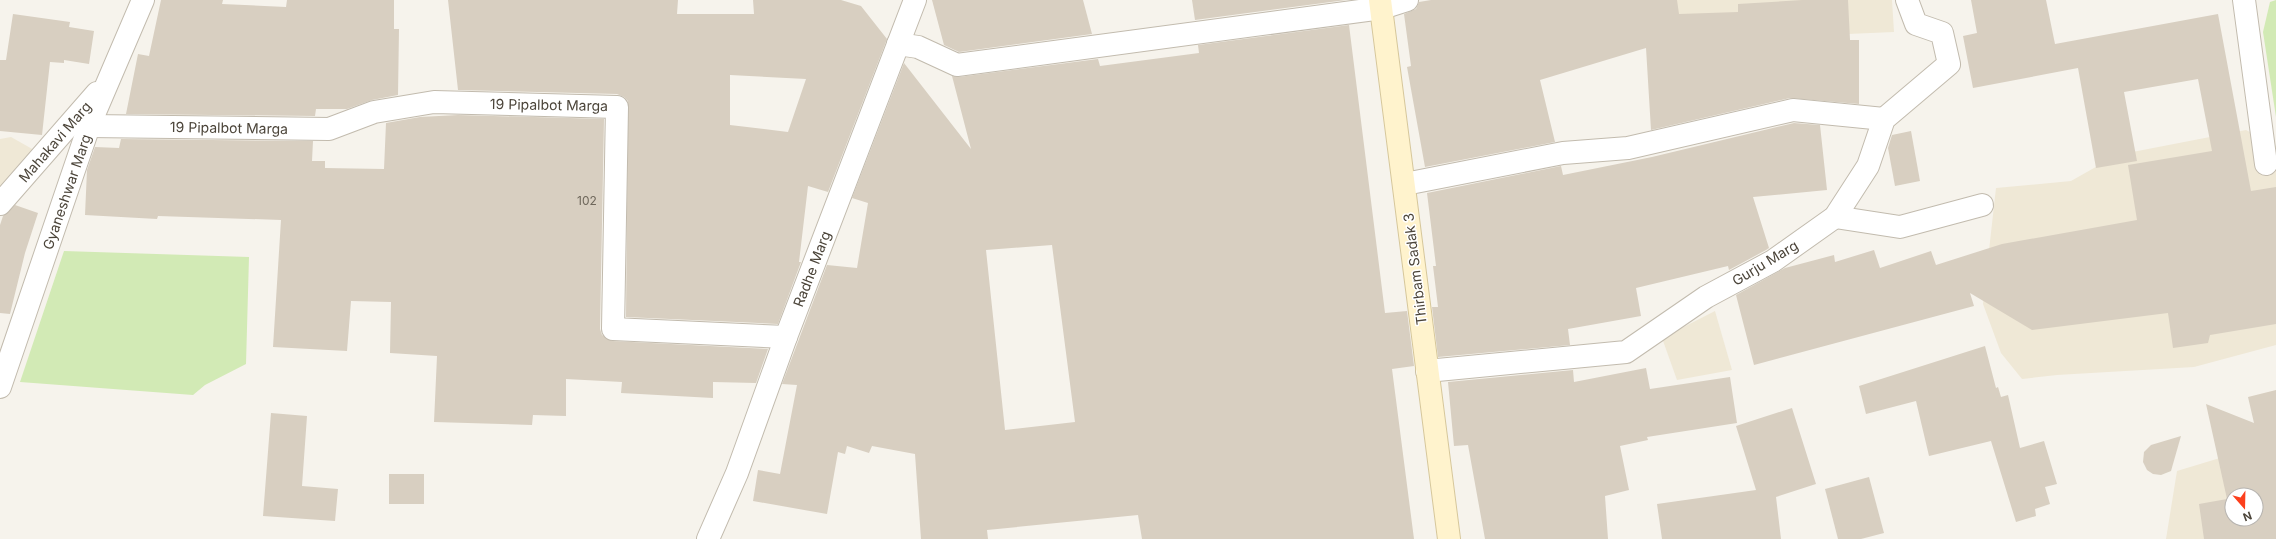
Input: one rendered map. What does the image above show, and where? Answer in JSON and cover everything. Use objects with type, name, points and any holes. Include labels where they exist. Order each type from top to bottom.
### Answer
[{"type":"main road","name":"Thirbam Sadak 3","points":[[1381,4],[1449,539]]},
{"type":"street","name":"Gyaneshwar Marg","points":[[0,387],[89,126],[143,0]]},
{"type":"street","name":"Radhe Marg","points":[[708,539],[737,473],[786,337],[915,0]]},
{"type":"street","points":[[898,44],[918,47],[957,65],[1407,0]]},
{"type":"street","points":[[1405,184],[1563,153],[1628,148],[1794,110],[1884,119],[1949,64],[1942,33],[1916,24],[1907,0]]},
{"type":"street","points":[[2244,0],[2266,164]]},
{"type":"street","name":"Mahakavi Marg","points":[[0,204],[109,79]]},
{"type":"street","name":"19 Pipalbot Marga","points":[[89,126],[330,129],[374,112],[434,102],[617,107],[613,329],[786,337]]},
{"type":"street","name":"Gurju Marg","points":[[1427,371],[1626,352],[1706,297],[1774,262],[1835,217],[1868,166],[1884,119]]},
{"type":"street","points":[[1835,217],[1900,227],[1982,205]]},
{"type":"shaded area","points":[[1636,0],[1892,0],[1894,32],[1638,43]]},
{"type":"shaded area","points":[[2246,130],[2276,146],[2276,345],[2194,367],[2057,375],[2022,379],[2001,353],[1983,304],[1996,188],[2071,181],[2117,155]]},
{"type":"shaded area","points":[[11,137],[34,150],[0,191],[0,139]]},
{"type":"shaded area","points":[[1715,311],[1732,370],[1677,380],[1662,338]]},
{"type":"shaded area","points":[[2266,444],[2276,539],[2166,539],[2177,471]]},
{"type":"green space","points":[[2276,0],[2276,117],[2263,32],[2270,2]]},
{"type":"green space","points":[[64,251],[249,257],[246,364],[205,385],[193,395],[20,382]]},
{"type":"building","points":[[161,0],[223,0],[222,4],[286,7],[287,0],[394,0],[394,29],[399,29],[398,95],[372,100],[347,109],[316,109],[315,116],[126,114],[138,54],[149,56]]},
{"type":"building","points":[[448,0],[678,0],[677,14],[754,14],[753,0],[841,0],[861,6],[887,39],[828,192],[808,186],[799,262],[801,262],[778,324],[626,317],[628,101],[624,97],[617,94],[458,90]],"holes":[[[730,75],[806,79],[788,132],[730,125]]]},
{"type":"building","points":[[932,0],[1083,0],[1092,34],[959,52],[944,45]]},
{"type":"building","points":[[1192,0],[1346,0],[1195,20]]},
{"type":"building","points":[[1431,0],[1677,0],[1679,14],[1738,12],[1738,4],[1802,0],[1848,0],[1850,40],[1859,40],[1859,104],[1790,98],[1651,130],[1646,48],[1540,80],[1555,142],[1425,167],[1407,67],[1411,66],[1404,14],[1416,9],[1419,2]]},
{"type":"building","points":[[1971,0],[2046,0],[2055,44],[2218,14],[2251,191],[2276,187],[2276,324],[2210,335],[2208,343],[2173,348],[2168,313],[2032,330],[1970,293],[1974,306],[1754,365],[1736,295],[1785,268],[1834,255],[1835,262],[1874,250],[1880,268],[1931,251],[1936,265],[2002,244],[2137,220],[2128,165],[2212,151],[2198,79],[2124,92],[2137,161],[2096,168],[2078,68],[1973,88],[1963,36],[1977,33]]},
{"type":"building","points":[[13,14],[70,22],[69,27],[94,31],[89,64],[64,60],[64,63],[50,62],[42,135],[0,131],[0,60],[6,60]]},
{"type":"building","points":[[1349,25],[1385,313],[1407,311],[1414,366],[1392,369],[1414,539],[1142,539],[1138,515],[987,530],[988,539],[921,539],[915,454],[872,446],[869,453],[847,446],[845,454],[838,452],[827,514],[753,501],[758,470],[780,474],[797,385],[782,384],[827,265],[857,268],[868,203],[852,198],[904,63],[971,149],[952,76],[959,77],[1098,59],[1100,66],[1199,53],[1198,45]],"holes":[[[1052,245],[1075,422],[1005,430],[986,250]]]},
{"type":"building","points":[[458,115],[604,119],[600,329],[602,335],[612,341],[768,349],[756,383],[713,382],[713,398],[621,393],[622,382],[566,379],[566,416],[533,415],[532,425],[434,422],[437,356],[390,353],[391,302],[351,301],[347,351],[273,347],[281,220],[158,216],[157,219],[85,215],[87,170],[95,147],[119,148],[121,139],[313,141],[312,161],[325,161],[325,168],[384,169],[386,123],[420,117]]},
{"type":"building","points":[[1794,123],[1820,125],[1827,190],[1753,197],[1769,248],[1766,250],[1729,270],[1728,266],[1636,288],[1641,316],[1568,329],[1570,345],[1438,357],[1432,307],[1438,307],[1433,266],[1436,266],[1427,193],[1561,166],[1563,175],[1652,157]]},
{"type":"building","points":[[1911,131],[1920,181],[1895,186],[1888,148],[1892,135]]},
{"type":"building","points":[[15,205],[38,213],[25,253],[10,314],[0,313],[0,225],[3,216]]},
{"type":"building","points":[[1985,346],[1996,388],[1998,387],[2001,397],[2008,395],[2020,448],[2044,441],[2057,484],[2045,487],[2050,504],[2035,509],[2036,516],[2016,522],[1991,441],[1929,456],[1916,401],[1866,414],[1859,386]]},
{"type":"building","points":[[1646,368],[1650,389],[1730,377],[1737,423],[1647,437],[1648,440],[1620,446],[1629,490],[1605,496],[1608,539],[1485,539],[1468,445],[1454,446],[1448,382],[1573,370],[1574,382]]},
{"type":"building","points":[[2276,390],[2276,539],[2204,539],[2199,504],[2224,500],[2224,527],[2264,527],[2264,487],[2224,487],[2206,404],[2254,423],[2248,397]]},
{"type":"building","points":[[1792,408],[1816,484],[1776,497],[1781,539],[1662,539],[1657,504],[1756,490],[1736,426]]},
{"type":"building","points":[[271,413],[307,416],[302,486],[338,489],[335,521],[263,516]]},
{"type":"building","points":[[2181,436],[2171,471],[2161,475],[2153,474],[2147,470],[2143,462],[2144,452],[2151,445]]},
{"type":"building","points":[[389,474],[424,474],[424,504],[389,504]]},
{"type":"building","points":[[1869,477],[1884,533],[1861,539],[1838,539],[1825,489]]}]
